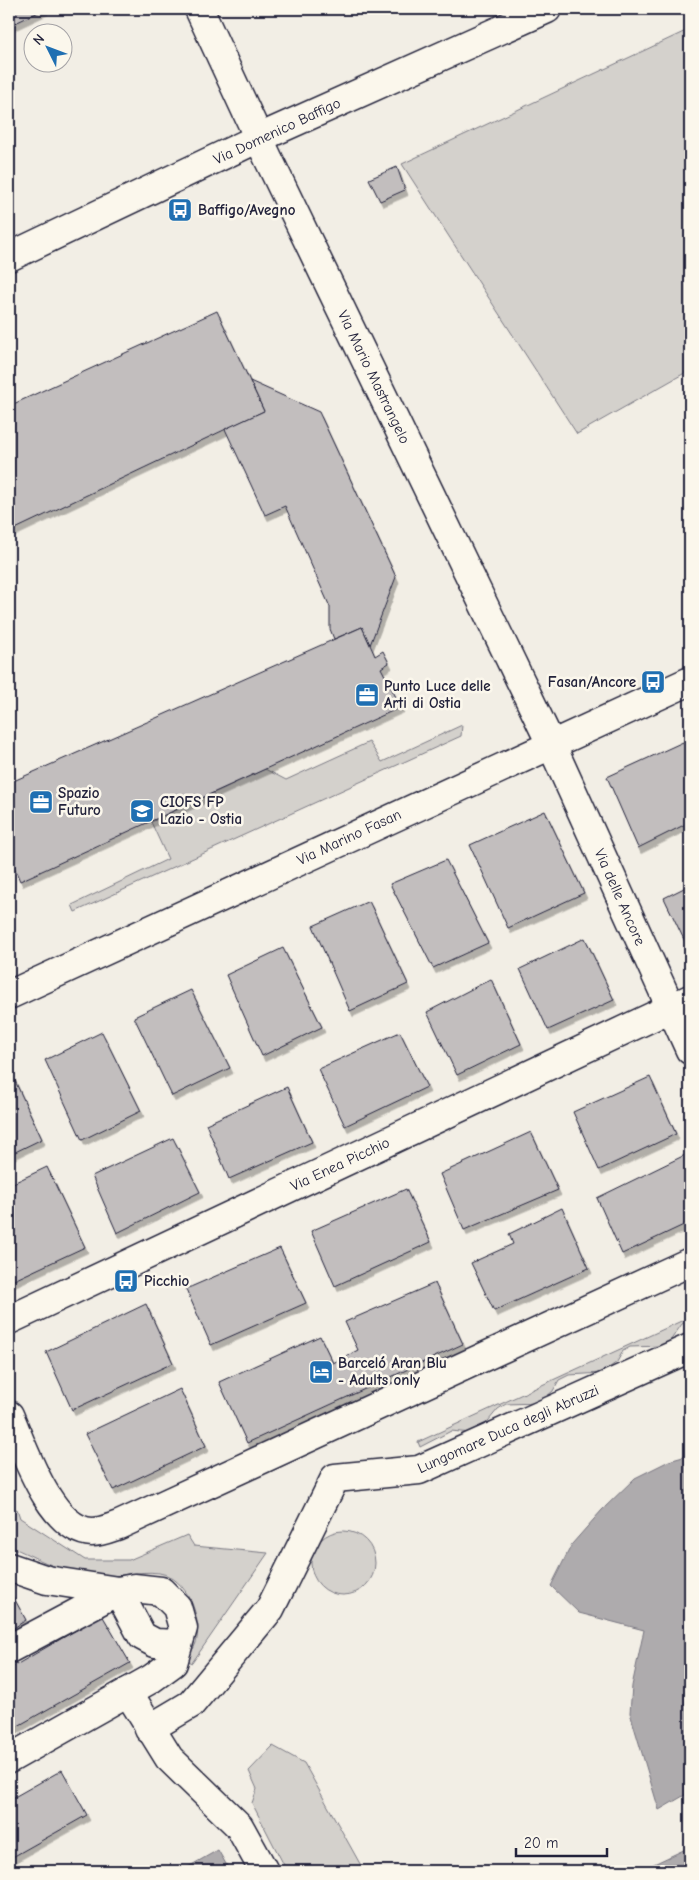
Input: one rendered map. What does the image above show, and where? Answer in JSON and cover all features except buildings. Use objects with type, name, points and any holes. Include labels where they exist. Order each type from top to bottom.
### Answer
[{"type":"street","name":"Via Mario Mastrangelo","points":[[199,9],[259,138],[551,744]]},
{"type":"street","name":"Via Domenico Baffigo","points":[[9,257],[259,138],[547,9]]},
{"type":"street","name":"Via Marino Fasan","points":[[9,995],[690,681]]},
{"type":"street","name":"Via delle Ancore","points":[[551,744],[680,1004],[690,1050]]},
{"type":"street","name":"Via Enea Picchio","points":[[9,1320],[680,1004]]},
{"type":"street","points":[[9,1415],[48,1499],[59,1515],[75,1527],[93,1532],[119,1526],[690,1262]]},
{"type":"street","name":"Lungomare Duca degli Abruzzi","points":[[149,1730],[191,1704],[270,1609],[336,1478],[419,1470],[690,1348]]},
{"type":"street","points":[[9,1567],[46,1580],[118,1591]]},
{"type":"street","points":[[9,1649],[118,1591],[134,1588],[161,1591],[177,1607],[183,1628],[173,1663],[128,1692],[9,1759]]},
{"type":"street","points":[[118,1591],[142,1636],[155,1643],[178,1644]]},
{"type":"street","points":[[128,1692],[149,1730],[168,1758],[239,1826],[264,1871]]},
{"type":"shaded area","points":[[690,29],[690,370],[577,434],[402,164]]},
{"type":"shaded area","points":[[462,725],[461,736],[75,912],[72,905],[168,859],[151,822],[265,769],[286,780],[369,742],[382,762]]},
{"type":"shaded area","points":[[690,1317],[690,1320],[682,1324],[670,1341],[662,1346],[630,1347],[623,1351],[617,1362],[602,1373],[569,1375],[559,1380],[553,1391],[539,1403],[506,1404],[498,1409],[484,1426],[471,1433],[451,1431],[420,1447],[418,1442]]},
{"type":"shaded area","points":[[690,1455],[690,1792],[659,1810],[630,1713],[632,1686],[644,1630],[579,1613],[551,1586],[572,1544],[602,1510],[635,1478],[669,1461]]},
{"type":"shaded area","points":[[17,1509],[20,1518],[85,1560],[129,1560],[187,1535],[194,1546],[268,1553],[192,1663],[186,1659],[196,1643],[198,1633],[197,1622],[191,1600],[178,1582],[169,1576],[151,1572],[102,1577],[83,1576],[61,1569],[9,1546],[9,1512]]},
{"type":"shaded area","points":[[343,1531],[355,1534],[366,1540],[372,1551],[375,1563],[372,1575],[366,1586],[355,1592],[343,1595],[331,1592],[320,1586],[314,1575],[311,1563],[314,1551],[320,1540],[331,1534]]},
{"type":"shaded area","points":[[273,1746],[304,1763],[364,1871],[287,1871],[252,1803],[257,1789],[249,1771]]},
{"type":"shaded area","points":[[690,1847],[690,1871],[639,1871]]},
{"type":"shaded area","points":[[218,1850],[230,1871],[181,1871]]},
{"type":"place","name":"Baffigo/Avegno","points":[[180,210]]},
{"type":"place","name":"Fasan/Ancore","points":[[653,682]]},
{"type":"place","name":"Punto Luce delle Arti di Ostia","points":[[367,695]]},
{"type":"place","name":"Spazio Futuro","points":[[41,802]]},
{"type":"place","name":"CIOFS FP Lazio - Ostia","points":[[142,811]]},
{"type":"place","name":"Picchio","points":[[126,1281]]},
{"type":"place","name":"Barceló Aran Blu - Adults only","points":[[321,1372]]}]
